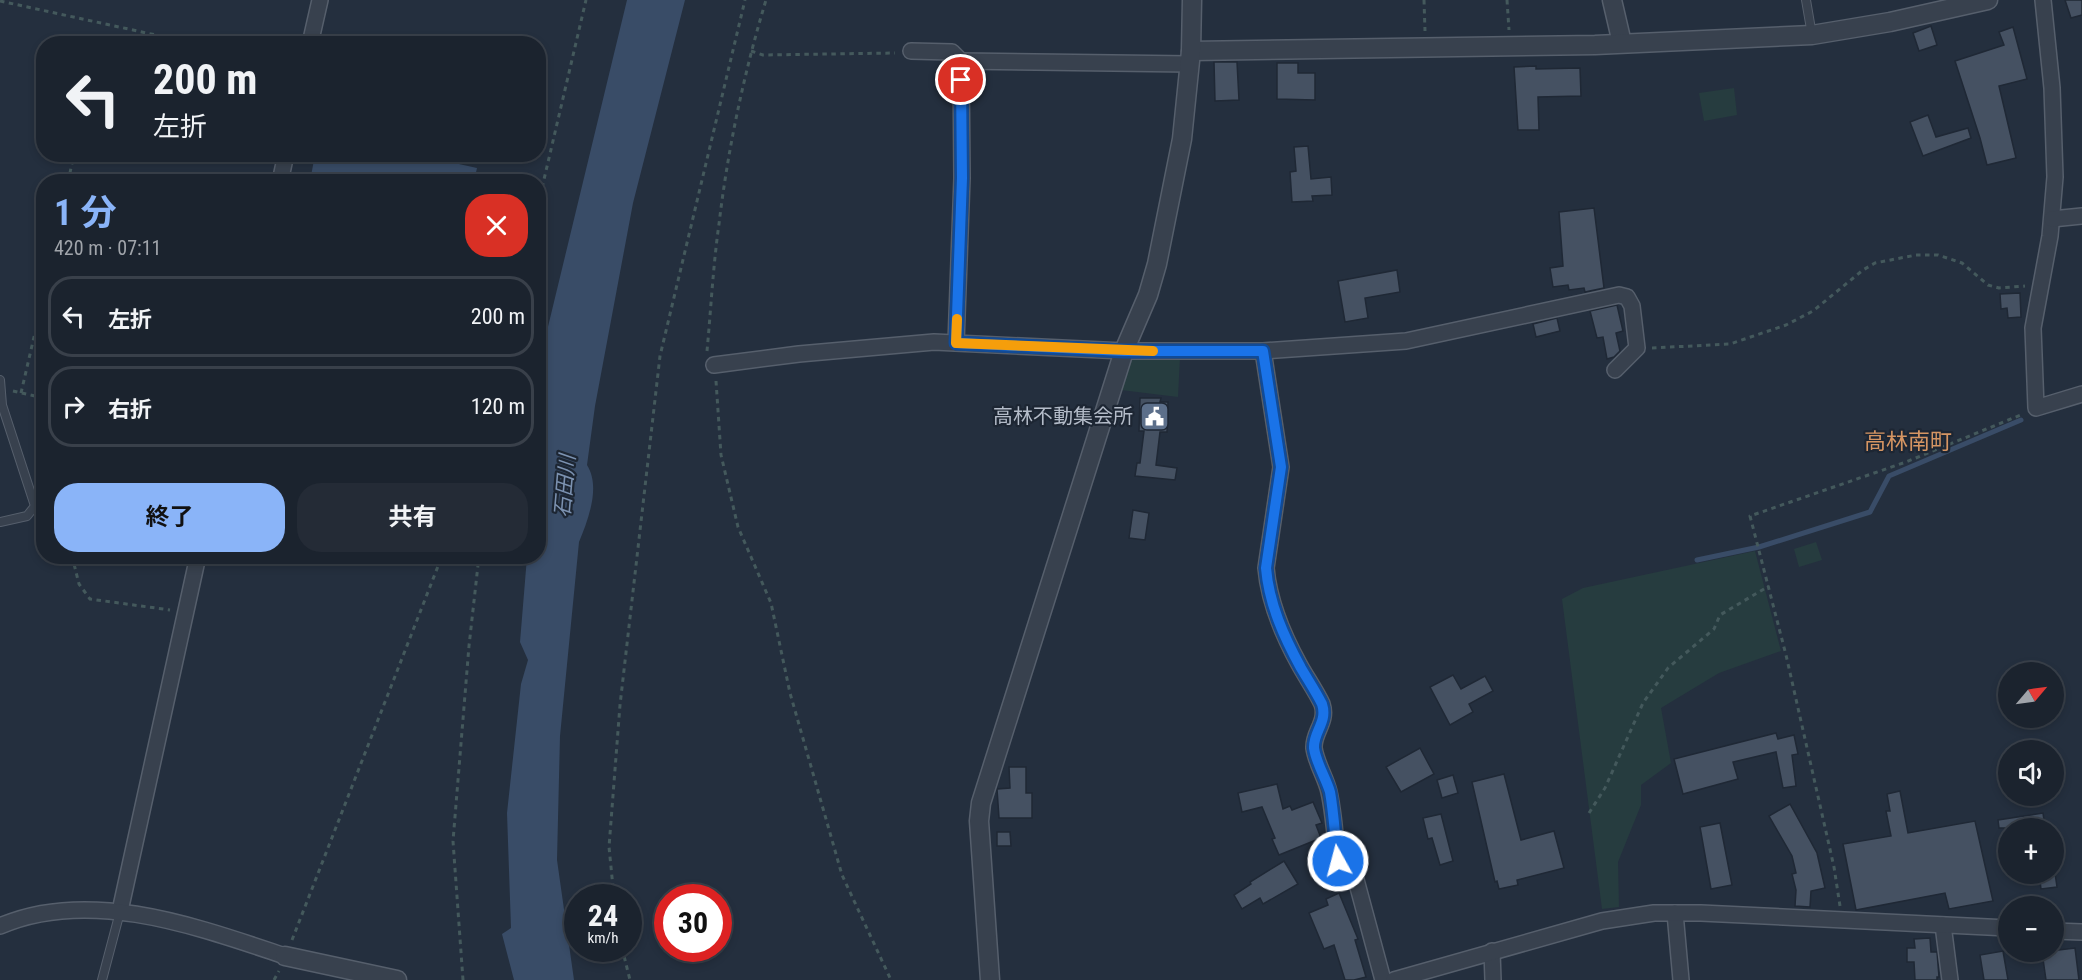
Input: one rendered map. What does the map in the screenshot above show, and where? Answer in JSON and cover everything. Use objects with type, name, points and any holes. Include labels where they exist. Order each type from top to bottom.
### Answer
[{"type":"street","points":[[312,36],[320,0]]},
{"type":"street","points":[[990,980],[979,821],[981,803],[1124,351],[1148,295],[1157,264],[1182,139],[1191,57],[1192,0]]},
{"type":"street","points":[[1612,0],[1623,44]]},
{"type":"street","points":[[961,61],[1191,57],[1426,48],[1623,44],[1812,35],[1890,22],[1988,0]]},
{"type":"street","points":[[2043,0],[2052,88],[2055,177],[2052,219],[2033,328],[2036,408],[2082,394]]},
{"type":"street","points":[[911,51],[952,52],[961,61],[962,178],[956,343]]},
{"type":"street","points":[[2052,219],[2082,216]]},
{"type":"street","points":[[714,365],[810,353],[934,342],[1124,351],[1263,351],[1406,341],[1618,295],[1627,297],[1632,306],[1637,348],[1615,370]]},
{"type":"street","points":[[1263,351],[1281,467],[1266,568],[1267,583],[1272,604],[1292,652],[1321,704],[1324,714],[1314,749],[1329,791],[1338,861],[1355,876],[1383,980]]},
{"type":"street","points":[[120,911],[196,564]]},
{"type":"street","points":[[0,926],[48,913],[120,911],[200,928],[285,956],[397,980]]},
{"type":"street","points":[[1394,980],[1602,921],[1654,913],[1998,928]]},
{"type":"street","points":[[1675,913],[1681,980]]},
{"type":"street","points":[[1943,925],[1950,980]]},
{"type":"street","points":[[2064,931],[2082,932]]},
{"type":"street","points":[[1492,951],[1493,980]]},
{"type":"lane","points":[[1806,0],[1812,35]]},
{"type":"lane","points":[[0,380],[2,405],[35,506],[27,516],[0,522]]},
{"type":"lane","points":[[102,980],[120,911]]},
{"type":"path","points":[[545,174],[586,0]]},
{"type":"path","points":[[613,884],[609,847],[620,705],[660,356],[746,0]]},
{"type":"path","points":[[766,0],[751,51],[733,130],[719,224],[706,363],[714,365],[721,455],[732,507],[738,527],[771,603],[790,693],[842,875],[891,980]]},
{"type":"path","points":[[1424,0],[1426,48]]},
{"type":"path","points":[[1507,0],[1510,46]]},
{"type":"path","points":[[0,2],[159,36]]},
{"type":"path","points":[[751,51],[763,55],[891,54],[911,51]]},
{"type":"path","points":[[1637,348],[1730,344],[1786,325],[1813,311],[1863,270],[1875,263],[1916,255],[1938,255],[1962,263],[1988,285],[2000,288],[2039,285]]},
{"type":"path","points":[[21,393],[36,328]]},
{"type":"path","points":[[0,386],[36,396]]},
{"type":"path","points":[[1843,922],[1834,867],[1769,586],[1750,516],[1906,462],[2036,408]]},
{"type":"path","points":[[74,564],[79,584],[90,599],[155,607],[186,614]]},
{"type":"path","points":[[285,956],[439,564]]},
{"type":"path","points":[[463,980],[453,841],[478,564]]},
{"type":"path","points":[[1589,813],[1605,788],[1643,703],[1668,668],[1714,628],[1719,615],[1769,586]]},
{"type":"path","points":[[626,962],[630,980]]},
{"type":"green space","points":[[1734,88],[1737,115],[1704,121],[1699,93]]},
{"type":"green space","points":[[1132,357],[1180,357],[1178,397],[1121,390]]},
{"type":"green space","points":[[1816,542],[1822,560],[1799,567],[1794,549]]},
{"type":"green space","points":[[1755,551],[1781,651],[1719,673],[1661,708],[1671,763],[1641,785],[1641,805],[1618,862],[1619,907],[1602,909],[1562,599],[1583,588]]},
{"type":"water","name":"石田川","points":[[627,0],[685,0],[633,203],[595,406],[587,465],[593,483],[592,504],[579,542],[560,736],[557,860],[564,909],[564,962],[571,962],[574,980],[514,980],[502,934],[511,928],[507,813],[521,684],[528,660],[520,642],[526,564],[546,564],[546,335]]},
{"type":"water","points":[[314,162],[450,162],[477,168],[476,174],[311,174]]},
{"type":"building","points":[[2065,0],[2082,0],[2082,15],[2071,18]]},
{"type":"building","points":[[1931,26],[1937,45],[1919,51],[1913,33]]},
{"type":"building","points":[[2013,27],[2027,79],[1999,86],[2016,158],[1987,165],[1955,61],[2004,45],[1999,32]]},
{"type":"building","points":[[1214,62],[1237,62],[1239,100],[1215,101]]},
{"type":"building","points":[[1277,63],[1298,63],[1298,73],[1315,73],[1315,100],[1277,99]]},
{"type":"building","points":[[1536,66],[1536,69],[1580,68],[1581,96],[1538,97],[1539,130],[1518,130],[1514,67]]},
{"type":"building","points":[[1928,115],[1936,137],[1968,128],[1971,138],[1923,156],[1910,122]]},
{"type":"building","points":[[1308,146],[1311,179],[1331,177],[1332,195],[1312,196],[1313,201],[1292,202],[1290,172],[1296,171],[1294,147]]},
{"type":"building","points":[[1594,208],[1604,288],[1585,292],[1584,288],[1569,290],[1568,285],[1553,287],[1550,268],[1563,266],[1559,212]]},
{"type":"building","points":[[1397,270],[1400,292],[1365,298],[1368,318],[1345,322],[1338,281]]},
{"type":"building","points":[[2020,293],[2021,317],[2008,318],[2007,308],[2001,309],[2000,294]]},
{"type":"building","points":[[1617,305],[1623,331],[1616,333],[1620,351],[1614,357],[1607,359],[1603,337],[1597,338],[1590,311]]},
{"type":"building","points":[[1557,318],[1560,331],[1536,337],[1533,324]]},
{"type":"building","points":[[1140,398],[1161,398],[1160,402],[1168,402],[1167,432],[1160,432],[1156,465],[1177,468],[1175,480],[1135,476],[1137,463],[1140,463],[1144,431],[1139,431]]},
{"type":"building","points":[[1133,510],[1149,513],[1145,540],[1129,538]]},
{"type":"building","points":[[1453,675],[1461,689],[1485,676],[1493,691],[1469,704],[1473,712],[1450,725],[1430,687]]},
{"type":"building","points":[[1776,733],[1778,739],[1794,735],[1798,754],[1792,755],[1796,786],[1783,788],[1776,752],[1733,762],[1738,779],[1683,794],[1674,759]]},
{"type":"building","points":[[1420,748],[1434,774],[1401,792],[1386,767]]},
{"type":"building","points":[[1009,767],[1026,767],[1026,793],[1032,793],[1032,818],[999,818],[997,789],[1010,788]]},
{"type":"building","points":[[1504,774],[1521,840],[1554,831],[1564,868],[1517,880],[1518,885],[1499,889],[1497,881],[1495,882],[1472,782]]},
{"type":"building","points":[[1453,775],[1458,793],[1442,798],[1437,780]]},
{"type":"building","points":[[1277,784],[1283,809],[1290,806],[1292,810],[1313,802],[1322,823],[1316,825],[1321,838],[1279,855],[1272,839],[1275,838],[1262,807],[1242,812],[1238,793]]},
{"type":"building","points":[[1900,791],[1908,833],[1975,821],[1993,901],[1949,909],[1945,893],[1856,910],[1843,844],[1891,836],[1886,811],[1890,811],[1887,794]]},
{"type":"building","points":[[1790,804],[1817,853],[1825,888],[1811,891],[1810,907],[1795,906],[1796,890],[1792,874],[1796,873],[1792,856],[1769,816]]},
{"type":"building","points":[[2043,813],[2044,818],[2011,818]]},
{"type":"building","points":[[1441,814],[1453,861],[1440,865],[1432,838],[1428,839],[1423,818]]},
{"type":"building","points":[[1720,823],[1732,885],[1711,889],[1700,827]]},
{"type":"building","points":[[997,832],[1010,832],[1011,846],[997,846]]},
{"type":"building","points":[[1284,861],[1298,884],[1263,904],[1260,898],[1242,909],[1234,895]]},
{"type":"building","points":[[2040,884],[2057,884],[2057,887],[2041,889]]},
{"type":"building","points":[[1339,893],[1358,939],[1355,940],[1366,977],[1354,980],[1345,980],[1334,945],[1324,949],[1309,913],[1328,905],[1326,899]]},
{"type":"building","points":[[1930,938],[1931,952],[1937,952],[1939,977],[1937,980],[1915,980],[1914,962],[1907,962],[1907,948],[1915,948],[1914,939]]},
{"type":"building","points":[[2075,948],[2079,980],[2046,980],[2043,962],[2064,962],[2064,949]]},
{"type":"building","points":[[1998,952],[1998,962],[2005,962],[2008,980],[1984,980],[1980,955]]},
{"type":"waterway","points":[[1697,560],[1759,547],[1870,512],[1889,476],[2021,420]]},
{"type":"slow traffic","points":[[957,319],[956,343],[1153,351]]},
{"type":"place","name":"高林不動集会所","points":[[1154,416]]},
{"type":"district","name":"高林南町","points":[[1908,441]]},
{"type":"route","points":[[961,80],[962,178],[956,343],[1124,351],[1263,351],[1281,467],[1280,487],[1266,568],[1267,583],[1272,604],[1292,652],[1321,704],[1324,714],[1314,749],[1329,791],[1338,861]]}]
